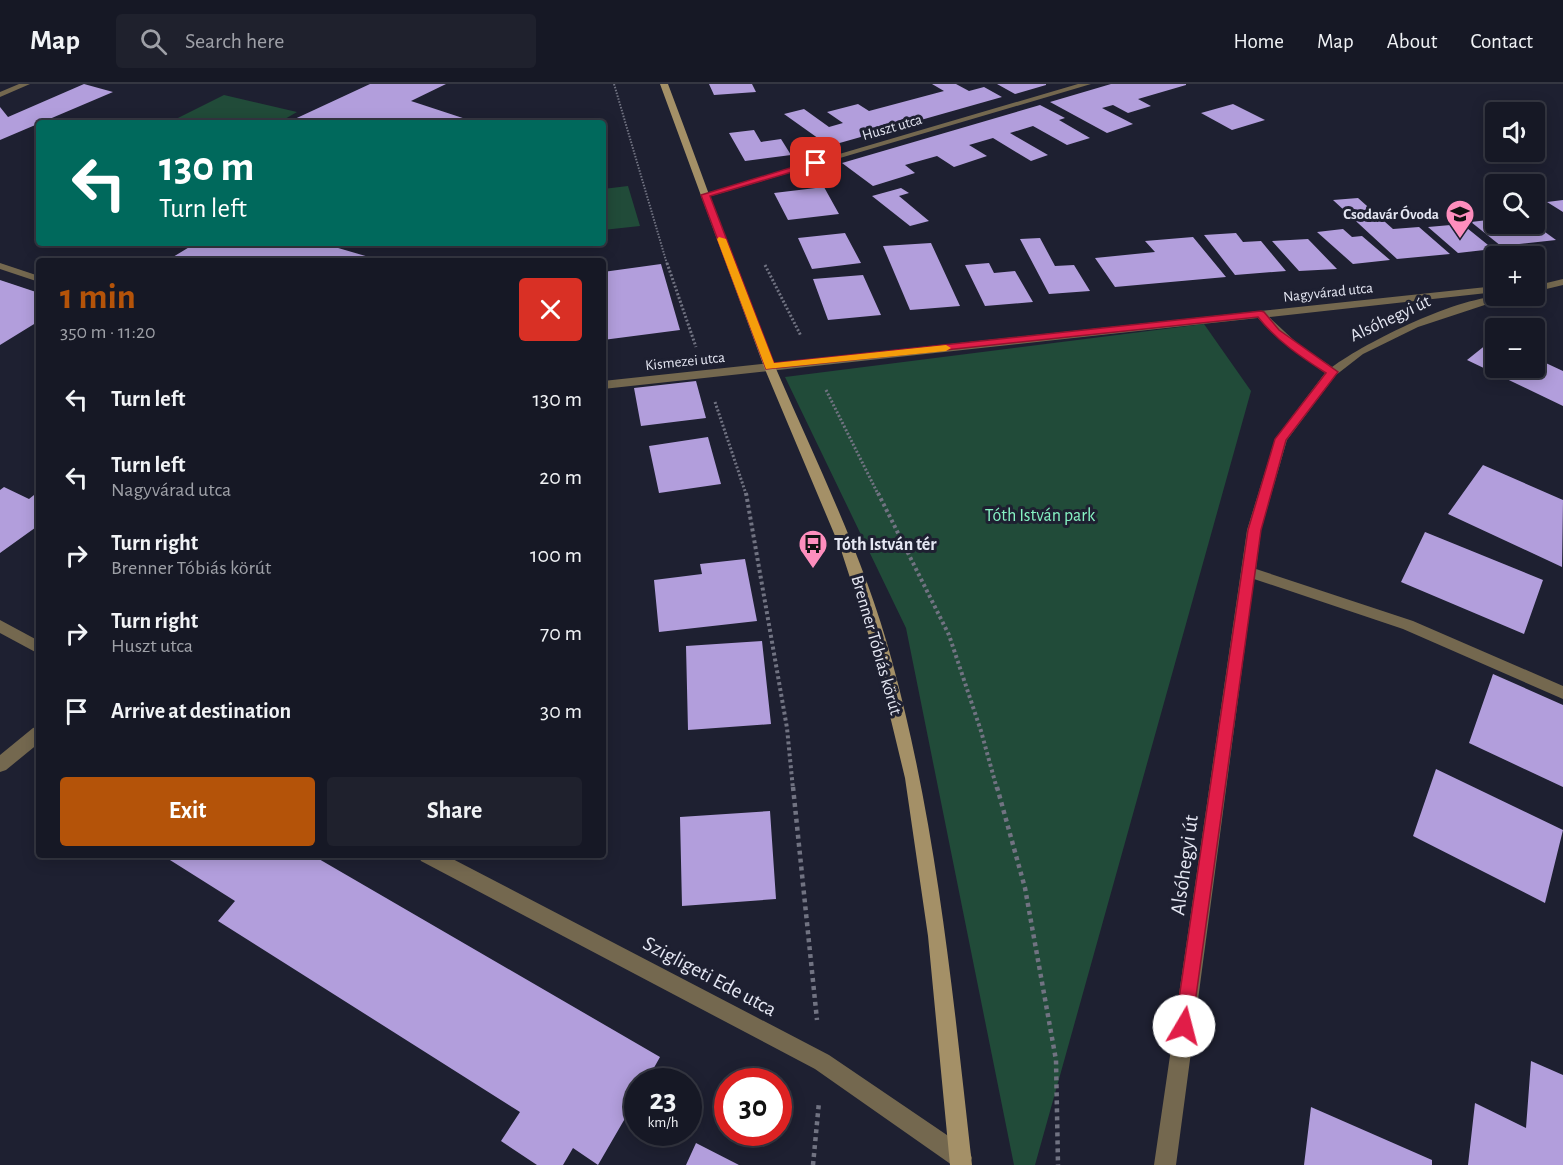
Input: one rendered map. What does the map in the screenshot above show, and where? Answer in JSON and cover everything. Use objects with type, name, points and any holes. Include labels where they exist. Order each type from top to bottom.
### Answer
[{"type":"street","points":[[0,95],[26,84]]},
{"type":"street","name":"Brenner Tóbiás körút","points":[[664,84],[770,367],[848,550],[884,658],[913,778],[934,914],[961,1161]]},
{"type":"street","name":"Huszt utca","points":[[705,195],[1087,84]]},
{"type":"street","points":[[0,266],[36,278]]},
{"type":"street","points":[[1545,285],[1563,282]]},
{"type":"street","name":"Nagyvárad utca","points":[[770,367],[1485,290]]},
{"type":"street","name":"Alsóhegyi út","points":[[1165,1165],[1254,530],[1281,439],[1332,372],[1359,352],[1414,325],[1485,303]]},
{"type":"street","points":[[1261,314],[1275,332],[1332,372]]},
{"type":"street","name":"Kismezei utca","points":[[606,385],[770,367]]},
{"type":"street","points":[[1248,572],[1408,625],[1563,693]]},
{"type":"street","points":[[0,626],[36,646]]},
{"type":"street","points":[[0,765],[36,735]]},
{"type":"street","name":"Szigligeti Ede utca","points":[[434,858],[822,1062],[961,1161]]},
{"type":"path","points":[[614,84],[661,246],[746,492],[787,728],[822,1062],[813,1165]]},
{"type":"path","points":[[801,335],[827,393],[949,635],[981,731],[1025,888],[1056,1060],[1058,1165]]},
{"type":"green space","points":[[224,95],[297,112],[283,120],[174,120]]},
{"type":"green space","points":[[628,186],[640,226],[606,230],[606,189]]},
{"type":"green space","name":"Tóth István park","points":[[1204,324],[1251,391],[1035,1165],[1014,1165],[906,628],[785,377]]},
{"type":"building","points":[[84,84],[113,92],[47,120],[36,120],[36,125],[0,140],[0,107],[8,117]]},
{"type":"building","points":[[370,84],[446,84],[411,101],[469,120],[292,120]]},
{"type":"building","points":[[709,84],[752,84],[756,92],[714,95]]},
{"type":"building","points":[[932,84],[956,84],[969,91],[984,87],[1002,97],[829,146],[784,114],[804,109],[829,127],[843,123],[827,112],[858,104],[869,111],[944,91]]},
{"type":"building","points":[[997,84],[1046,84],[1046,85],[1015,94]]},
{"type":"building","points":[[1111,84],[1186,85],[1138,99],[1151,106],[1128,113],[1113,105],[1102,108],[1133,124],[1107,133],[1050,102]]},
{"type":"building","points":[[1233,104],[1265,120],[1232,130],[1201,113]]},
{"type":"building","points":[[1040,105],[1065,118],[1059,120],[1090,138],[1067,145],[1033,126],[1010,133],[1048,155],[1031,161],[993,138],[969,145],[987,156],[954,167],[937,156],[905,165],[915,173],[873,186],[842,163]]},
{"type":"building","points":[[754,130],[761,142],[781,139],[791,155],[745,161],[729,133]]},
{"type":"building","points":[[824,187],[839,214],[788,220],[774,193]]},
{"type":"building","points":[[901,188],[909,193],[899,196],[929,221],[910,226],[872,196]]},
{"type":"building","points":[[1358,198],[1393,229],[1419,227],[1450,254],[1397,259],[1333,200]]},
{"type":"building","points":[[1563,200],[1563,212],[1547,202]]},
{"type":"building","points":[[1485,220],[1485,233],[1471,222]]},
{"type":"building","points":[[1462,224],[1489,246],[1485,246],[1485,250],[1458,253],[1428,227]]},
{"type":"building","points":[[1343,229],[1352,237],[1362,236],[1390,260],[1353,264],[1317,232]]},
{"type":"building","points":[[1545,232],[1556,240],[1501,246],[1486,234],[1545,234]]},
{"type":"building","points":[[845,233],[861,263],[812,269],[798,238]]},
{"type":"building","points":[[1236,233],[1243,242],[1261,241],[1286,271],[1235,275],[1204,235]]},
{"type":"building","points":[[1193,237],[1226,277],[1115,287],[1095,258],[1155,252],[1145,241]]},
{"type":"building","points":[[1040,238],[1055,266],[1074,265],[1090,291],[1049,294],[1020,239]]},
{"type":"building","points":[[1308,239],[1337,269],[1299,271],[1272,241]]},
{"type":"building","points":[[931,243],[960,306],[910,310],[883,246]]},
{"type":"building","points":[[191,246],[273,246],[279,248],[282,246],[331,246],[369,257],[368,258],[171,258]]},
{"type":"building","points":[[989,263],[994,273],[1015,271],[1033,302],[985,306],[965,265]]},
{"type":"building","points":[[661,264],[680,330],[606,340],[606,272]]},
{"type":"building","points":[[863,275],[881,315],[828,320],[813,279]]},
{"type":"building","points":[[0,280],[36,292],[36,323],[0,345]]},
{"type":"building","points":[[1485,346],[1485,369],[1467,360]]},
{"type":"building","points":[[1545,363],[1563,371],[1563,406],[1505,378],[1545,378]]},
{"type":"building","points":[[696,381],[706,418],[641,426],[634,388]]},
{"type":"building","points":[[708,437],[721,484],[659,493],[649,446]]},
{"type":"building","points":[[1483,465],[1563,500],[1562,567],[1448,514]]},
{"type":"building","points":[[4,487],[29,499],[36,493],[36,527],[0,553],[0,490]]},
{"type":"building","points":[[1425,532],[1543,580],[1524,634],[1401,582]]},
{"type":"building","points":[[745,559],[757,621],[659,632],[654,580],[702,574],[700,564]]},
{"type":"building","points":[[762,641],[771,724],[688,730],[686,646]]},
{"type":"building","points":[[1493,674],[1563,705],[1563,787],[1469,743]]},
{"type":"building","points":[[1436,769],[1563,830],[1545,903],[1413,836]]},
{"type":"building","points":[[770,811],[776,899],[682,906],[680,817]]},
{"type":"building","points":[[167,858],[317,858],[660,1057],[654,1068],[624,1068],[624,1120],[598,1165],[573,1148],[563,1165],[537,1165],[501,1141],[520,1112],[218,921],[235,901]]},
{"type":"building","points":[[1531,1061],[1563,1075],[1563,1165],[1468,1165],[1475,1103],[1526,1128]]},
{"type":"building","points":[[1311,1107],[1432,1160],[1432,1165],[1304,1165]]},
{"type":"building","points":[[695,1146],[702,1146],[739,1165],[686,1165]]},
{"type":"slow traffic","points":[[722,239],[770,367],[946,348]]},
{"type":"place","name":"Csodavár Óvoda","points":[[1460,240]]},
{"type":"place","name":"Tóth István tér","points":[[813,570]]},
{"type":"route","points":[[816,163],[705,195],[770,367],[1261,314],[1275,332],[1332,372],[1281,439],[1254,530],[1184,1026]]}]
